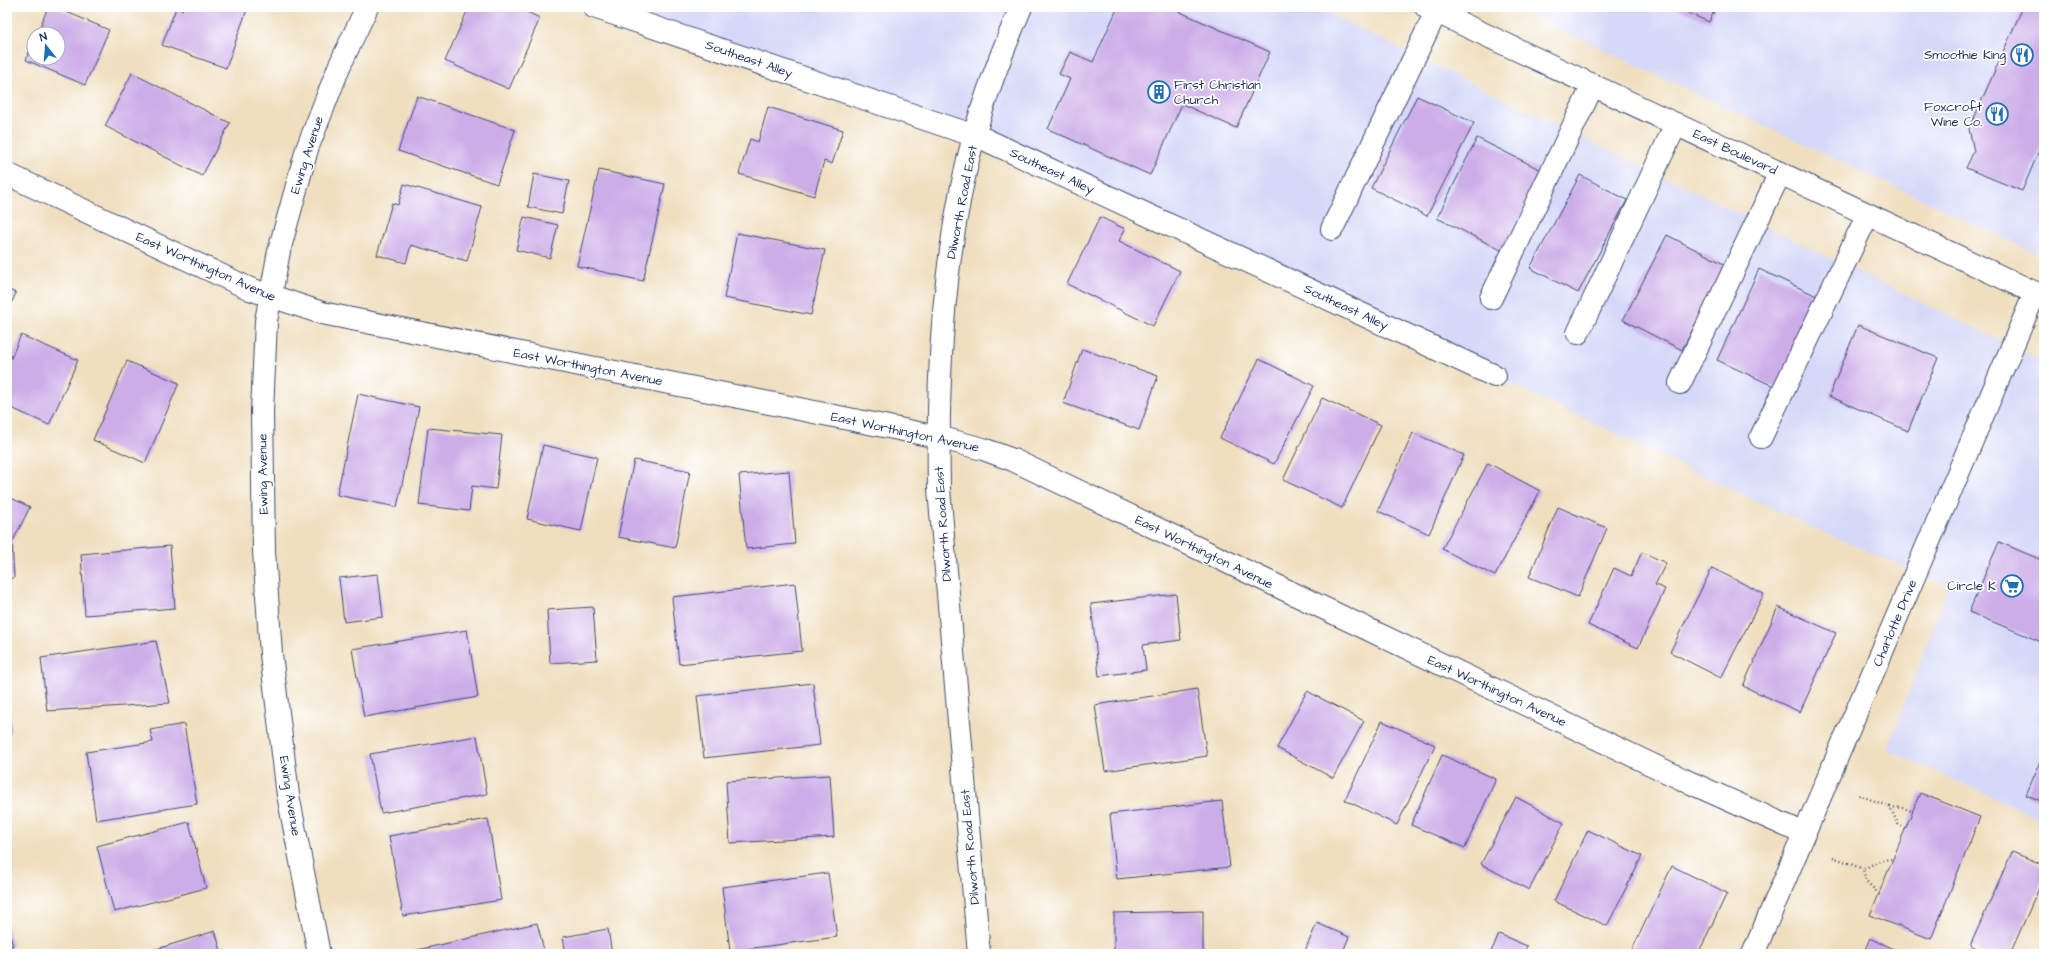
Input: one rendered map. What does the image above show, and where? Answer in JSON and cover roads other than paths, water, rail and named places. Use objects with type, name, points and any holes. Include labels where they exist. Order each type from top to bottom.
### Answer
[{"type":"street","name":"Ewing Avenue","points":[[319,954],[288,794],[271,654],[264,551],[262,412],[266,321],[280,251],[307,149],[339,67],[367,7]]},
{"type":"street","name":"Southeast Alley","points":[[594,7],[974,136],[1494,376]]},
{"type":"street","name":"Dilworth Road East","points":[[979,954],[939,489],[938,437],[943,324],[956,221],[974,136],[1007,39],[1020,7]]},
{"type":"street","name":"East Boulevard","points":[[1431,9],[2040,295]]},
{"type":"street","points":[[1332,229],[1431,9]]},
{"type":"street","points":[[1491,298],[1593,85]]},
{"type":"street","points":[[1578,333],[1676,124]]},
{"type":"street","points":[[1680,383],[1780,173]]},
{"type":"street","name":"East Worthington Avenue","points":[[7,174],[244,286],[322,313],[938,437],[983,449],[1013,460],[1682,779],[1805,834]]},
{"type":"street","points":[[1761,437],[1868,214]]},
{"type":"street","name":"Charlotte Drive","points":[[1753,954],[2040,295]]},
{"type":"place","name":"Smoothie King","points":[[2022,55]]},
{"type":"place","name":"First Christian Church","points":[[1159,92]]},
{"type":"place","name":"Foxcroft Wine Co.","points":[[1997,114]]},
{"type":"place","name":"Circle K","points":[[2012,586]]}]
